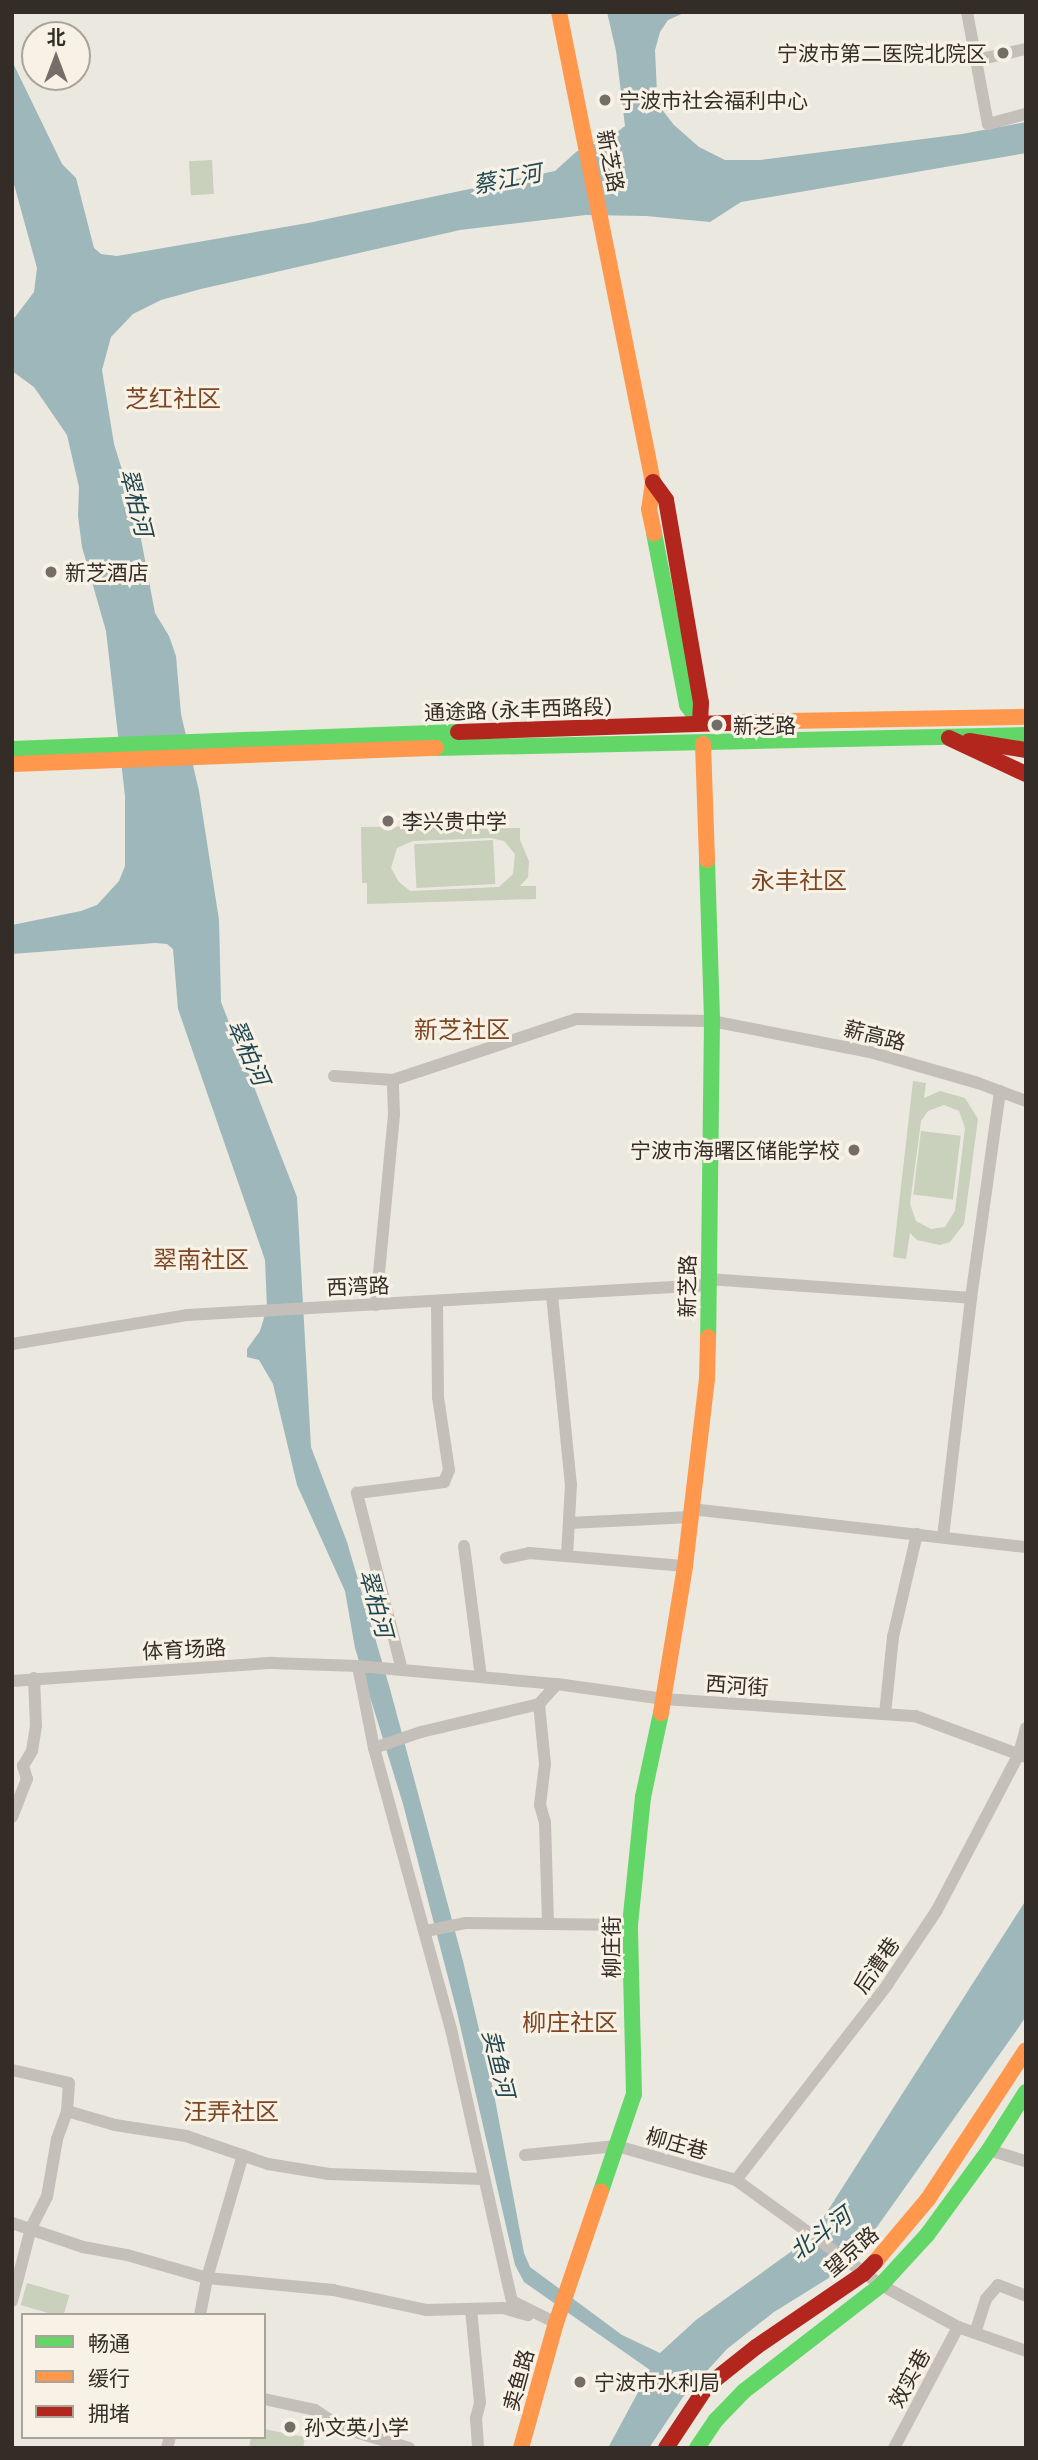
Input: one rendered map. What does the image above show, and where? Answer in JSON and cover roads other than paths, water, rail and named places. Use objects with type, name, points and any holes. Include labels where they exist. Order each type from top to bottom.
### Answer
[{"type":"main road","name":"新芝路","points":[[559,12],[653,482],[666,500],[701,702],[700,723]]},
{"type":"main road","points":[[995,716],[1026,710]]},
{"type":"main road","name":"通途路 (永丰西路段)","points":[[12,764],[212,742],[700,723],[1026,717]]},
{"type":"main road","name":"通途路 (永丰西路段)","points":[[12,749],[227,758],[422,748],[1026,736]]},
{"type":"main road","points":[[949,738],[1026,750]]},
{"type":"main road","points":[[949,738],[1026,774]]},
{"type":"main road","name":"新芝路","points":[[664,1699],[685,1566],[707,1379],[712,1021],[703,744]]},
{"type":"main road","name":"柳庄街","points":[[574,2271],[634,2094],[630,1925],[643,1797],[664,1699]]},
{"type":"main road","name":"望京路","points":[[666,2448],[707,2386],[756,2347],[863,2274],[889,2248],[929,2199],[1026,2050]]},
{"type":"main road","name":"望京路","points":[[697,2448],[716,2420],[744,2391],[881,2285],[927,2235],[989,2150],[1026,2092]]},
{"type":"main road","name":"卖鱼路","points":[[521,2448],[556,2323],[574,2271]]},
{"type":"street","points":[[967,12],[988,124],[1026,114]]},
{"type":"street","points":[[977,60],[1026,49]]},
{"type":"street","name":"薪高路","points":[[393,1080],[576,1019],[712,1021],[870,1052],[1026,1101]]},
{"type":"street","points":[[334,1076],[393,1080],[394,1114],[376,1305]]},
{"type":"street","points":[[943,1537],[971,1298],[1000,1091]]},
{"type":"street","name":"西湾路","points":[[12,1344],[138,1321],[262,1309],[376,1305],[707,1282],[971,1298]]},
{"type":"street","points":[[552,1294],[570,1471],[567,1555]]},
{"type":"street","points":[[402,1670],[357,1493],[444,1482],[449,1470],[438,1397],[437,1301]]},
{"type":"street","points":[[569,1523],[691,1513],[1026,1547]]},
{"type":"street","points":[[885,1714],[892,1637],[917,1534]]},
{"type":"street","points":[[464,1546],[481,1677]]},
{"type":"street","points":[[506,1558],[529,1553],[685,1566]]},
{"type":"street","name":"体育场路","points":[[12,1681],[272,1663],[402,1670]]},
{"type":"street","points":[[358,1666],[428,1930],[512,2301],[556,2323]]},
{"type":"street","name":"西河街","points":[[402,1670],[557,1684],[664,1699],[915,1716],[1022,1756]]},
{"type":"street","points":[[12,1817],[27,1779],[23,1766],[32,1751],[36,1726],[34,1678]]},
{"type":"street","points":[[380,1746],[421,1732],[540,1704],[557,1684]]},
{"type":"street","points":[[540,1704],[545,1764],[540,1805],[545,1822],[548,1924]]},
{"type":"street","name":"后漕巷","points":[[736,2180],[887,1985],[937,1910],[1022,1756],[1026,1728]]},
{"type":"street","points":[[428,1930],[466,1923],[630,1925]]},
{"type":"street","points":[[12,2070],[69,2083],[67,2111],[57,2139],[47,2197],[31,2228],[12,2301]]},
{"type":"street","points":[[67,2111],[115,2125],[186,2136],[268,2164],[328,2174],[483,2179]]},
{"type":"street","name":"柳庄巷","points":[[525,2155],[617,2146],[736,2180],[881,2285],[958,2326],[1026,2351]]},
{"type":"street","points":[[989,2150],[1026,2161]]},
{"type":"street","points":[[200,2313],[207,2278],[243,2155]]},
{"type":"street","points":[[12,2223],[83,2247],[127,2255],[207,2278],[333,2290],[426,2310],[503,2308],[556,2323]]},
{"type":"street","points":[[975,2333],[986,2299],[998,2285],[1026,2296]]},
{"type":"street","points":[[471,2309],[480,2403],[476,2418],[478,2448]]},
{"type":"street","name":"效实巷","points":[[894,2448],[958,2326]]},
{"type":"street","points":[[266,2399],[315,2410],[342,2428],[409,2448]]},
{"type":"water","name":"北斗河","points":[[607,12],[686,12],[668,20],[660,32],[655,50],[657,93],[663,111],[674,125],[699,147],[725,160],[760,160],[962,134],[1026,122],[1026,153],[741,202],[710,222],[646,216],[586,215],[460,230],[201,289],[161,300],[133,314],[111,337],[102,370],[114,444],[137,518],[155,613],[169,636],[176,656],[181,714],[199,791],[219,920],[221,1002],[297,1197],[311,1447],[347,1542],[390,1689],[463,1961],[493,2089],[524,2253],[530,2267],[622,2335],[660,2353],[696,2320],[792,2251],[823,2218],[1026,1900],[1026,2016],[1019,2027],[862,2248],[832,2276],[774,2312],[727,2349],[683,2397],[649,2448],[608,2448],[650,2370],[524,2282],[515,2265],[457,2012],[403,1804],[355,1648],[345,1591],[297,1485],[273,1384],[259,1360],[247,1357],[247,1349],[260,1331],[267,1308],[265,1260],[178,1009],[173,949],[167,944],[155,943],[12,954],[12,925],[81,911],[97,905],[119,881],[125,866],[125,796],[106,631],[82,547],[78,516],[79,487],[67,435],[34,387],[12,371],[12,321],[34,292],[37,268],[12,177],[12,61],[21,80],[21,91],[27,91],[62,164],[76,178],[94,248],[101,254],[117,256],[308,223],[555,171],[576,152],[593,142],[609,138],[625,126],[616,51]]},
{"type":"place","name":"宁波市第二医院北院区","points":[[1003,53]]},
{"type":"place","name":"宁波市社会福利中心","points":[[605,100]]},
{"type":"place","name":"新芝酒店","points":[[51,572]]},
{"type":"place","name":"新芝路","points":[[717,725]]},
{"type":"place","name":"李兴贵中学","points":[[388,821]]},
{"type":"place","name":"宁波市海曙区储能学校","points":[[854,1150]]},
{"type":"place","name":"宁波市水利局","points":[[580,2382]]},
{"type":"place","name":"孙文英小学","points":[[290,2427]]},
{"type":"district","name":"芝红社区","points":[[173,398]]},
{"type":"district","name":"永丰社区","points":[[799,880]]},
{"type":"district","name":"新芝社区","points":[[462,1029]]},
{"type":"district","name":"翠南社区","points":[[201,1259]]},
{"type":"district","name":"柳庄社区","points":[[570,2022]]},
{"type":"district","name":"汪弄社区","points":[[231,2111]]},
{"type":"water label","name":"蔡江河","points":[[507,178]]},
{"type":"water label","name":"翠柏河","points":[[137,502]]},
{"type":"water label","name":"翠柏河","points":[[249,1052]]},
{"type":"water label","name":"翠柏河","points":[[377,1603]]},
{"type":"water label","name":"卖鱼河","points":[[499,2063]]}]
